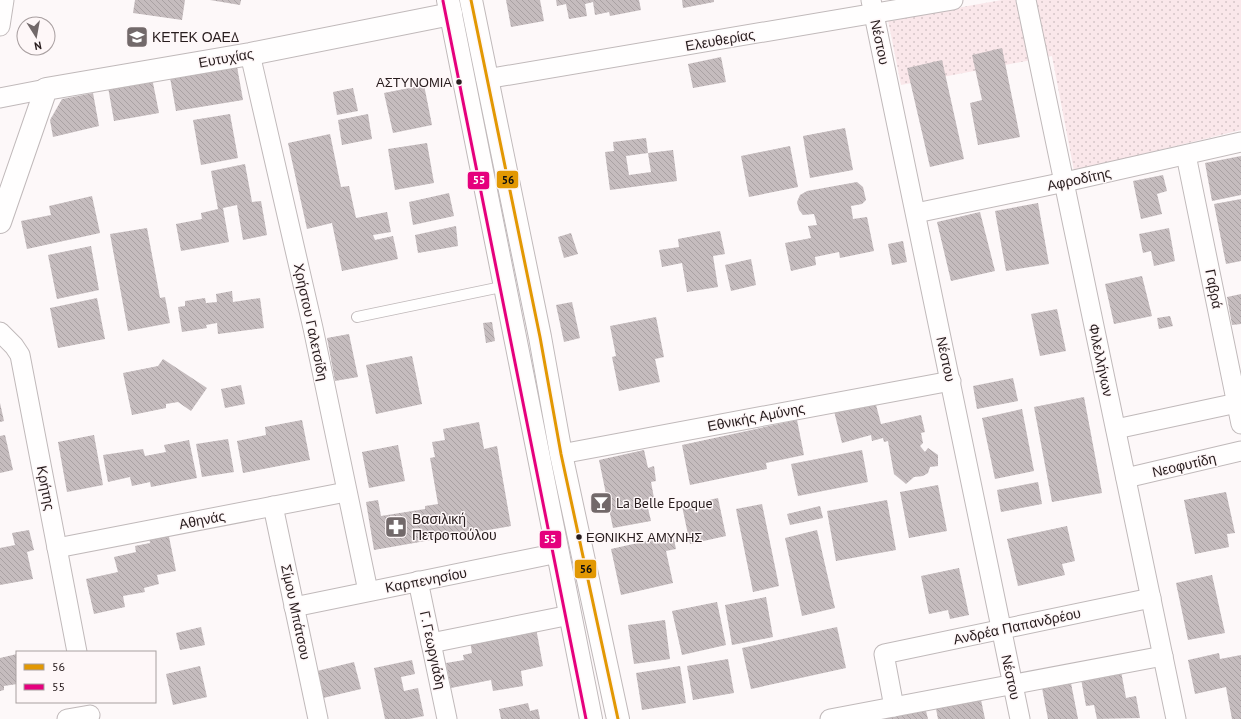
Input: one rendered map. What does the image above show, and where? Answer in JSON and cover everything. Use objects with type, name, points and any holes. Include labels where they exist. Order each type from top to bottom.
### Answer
[{"type":"main road","points":[[471,0],[540,337],[561,454],[618,719]]},
{"type":"main road","points":[[450,7],[591,719]]},
{"type":"main road","name":"Ευτυχίας","points":[[46,89],[250,54],[450,7]]},
{"type":"main road","points":[[0,222],[46,89]]},
{"type":"street","points":[[0,26],[4,0]]},
{"type":"street","name":"Ελευθερίας","points":[[486,79],[872,7],[953,0]]},
{"type":"street","name":"Φιλελλήνων","points":[[1026,0],[1176,719]]},
{"type":"street","name":"Νέστου","points":[[872,7],[951,381],[1020,719]]},
{"type":"street","name":"Χρήστου Γαλετσίδη","points":[[250,54],[313,328],[346,492],[368,591]]},
{"type":"street","name":"Ευτυχίας","points":[[0,98],[46,89]]},
{"type":"street","name":"Αφροδίτης","points":[[916,213],[1065,182],[1241,142]]},
{"type":"street","name":"Γαβρά","points":[[1186,155],[1241,424]]},
{"type":"street","name":"Κρήτης","points":[[0,332],[14,346],[20,355],[77,651]]},
{"type":"street","name":"Εθνικής Αμύνης","points":[[561,454],[951,381]]},
{"type":"street","points":[[1116,429],[1237,403]]},
{"type":"street","name":"Νεοφυτίδη","points":[[1126,478],[1241,451]]},
{"type":"street","name":"Αθηνάς","points":[[57,548],[346,492]]},
{"type":"street","name":"Σίμου Μπάτσου","points":[[274,506],[318,719]]},
{"type":"street","name":"Καρπενησίου","points":[[294,607],[558,553]]},
{"type":"street","name":"Γ. Γεωργιάδη","points":[[418,581],[447,719]]},
{"type":"street","name":"Ανδρέα Παπανδρέου","points":[[894,707],[884,654],[1151,598]]},
{"type":"street","points":[[431,643],[570,615]]},
{"type":"street","points":[[830,719],[1163,656]]},
{"type":"street","points":[[68,719],[89,712]]},
{"type":"lane","points":[[357,317],[506,286]]},
{"type":"shaded area","points":[[1002,0],[1020,0],[1021,3],[1037,0],[1241,0],[1241,130],[1074,171],[1052,56],[901,85],[888,20]]},
{"type":"building","points":[[135,0],[185,0],[182,20],[133,13]]},
{"type":"building","points":[[210,0],[241,0],[240,5]]},
{"type":"building","points":[[506,0],[540,0],[544,21],[511,27]]},
{"type":"building","points":[[556,0],[639,0],[641,10],[610,16],[609,12],[595,15],[593,2],[585,4],[587,16],[569,19],[566,4],[557,6]]},
{"type":"building","points":[[682,0],[714,0],[714,2],[683,8]]},
{"type":"building","points":[[1002,48],[1020,137],[978,145],[970,103],[982,100],[972,55]]},
{"type":"building","points":[[721,57],[726,82],[693,88],[688,64]]},
{"type":"building","points":[[942,60],[964,159],[930,167],[907,68]]},
{"type":"building","points":[[236,61],[243,100],[176,111],[169,72]]},
{"type":"building","points":[[152,78],[159,113],[114,121],[108,87]]},
{"type":"building","points":[[424,85],[432,125],[393,133],[384,93]]},
{"type":"building","points":[[353,88],[358,111],[337,115],[333,92]]},
{"type":"building","points":[[93,93],[99,126],[53,137],[50,120],[62,99]]},
{"type":"building","points":[[230,114],[238,158],[201,165],[193,120]]},
{"type":"building","points":[[368,114],[372,139],[342,145],[338,120]]},
{"type":"building","points":[[845,128],[853,170],[810,178],[803,136]]},
{"type":"building","points":[[330,134],[341,187],[349,186],[356,218],[387,212],[391,232],[373,235],[375,240],[393,236],[398,259],[342,271],[332,223],[307,229],[288,143]]},
{"type":"building","points":[[646,138],[648,153],[673,150],[677,181],[610,190],[605,152],[614,151],[613,142]],"holes":[[[648,153],[651,172],[629,175],[626,156]]]},
{"type":"building","points":[[427,143],[434,183],[395,190],[388,149]]},
{"type":"building","points":[[790,146],[798,187],[749,197],[741,156]]},
{"type":"building","points":[[1241,156],[1241,195],[1212,201],[1205,163]]},
{"type":"building","points":[[245,164],[252,202],[261,201],[267,235],[243,240],[237,205],[223,208],[229,242],[181,251],[176,224],[202,219],[201,213],[218,209],[211,171]]},
{"type":"building","points":[[1163,175],[1167,191],[1157,194],[1162,214],[1141,219],[1133,181]]},
{"type":"building","points":[[857,182],[863,187],[866,200],[862,204],[851,206],[853,219],[867,217],[874,251],[840,258],[839,252],[815,257],[816,265],[791,271],[785,243],[811,238],[808,226],[817,225],[814,214],[803,215],[799,210],[797,202],[800,195],[807,191]]},
{"type":"building","points":[[449,193],[454,216],[413,225],[409,202]]},
{"type":"building","points":[[92,196],[100,233],[27,249],[21,221],[51,215],[49,206]]},
{"type":"building","points":[[1241,199],[1241,261],[1226,264],[1214,204]]},
{"type":"building","points":[[1038,203],[1049,264],[1006,271],[995,211]]},
{"type":"building","points":[[980,212],[995,271],[951,281],[937,222]]},
{"type":"building","points":[[456,226],[458,246],[418,253],[415,235]]},
{"type":"building","points":[[147,228],[160,298],[165,297],[170,323],[128,331],[110,234]]},
{"type":"building","points":[[1169,228],[1175,261],[1154,266],[1151,251],[1143,253],[1139,234]]},
{"type":"building","points":[[720,231],[725,254],[713,256],[718,287],[687,292],[682,263],[662,267],[659,250],[679,247],[678,239]]},
{"type":"building","points":[[571,233],[578,254],[564,258],[558,237]]},
{"type":"building","points":[[903,241],[907,262],[892,265],[888,244]]},
{"type":"building","points":[[91,246],[99,290],[57,299],[48,255]]},
{"type":"building","points":[[751,259],[756,285],[731,291],[725,265]]},
{"type":"building","points":[[1142,276],[1152,316],[1114,324],[1105,284]]},
{"type":"building","points":[[232,291],[233,302],[260,298],[264,328],[218,334],[217,323],[206,325],[207,328],[182,332],[178,307],[185,306],[185,301],[205,298],[206,303],[217,302],[216,294]]},
{"type":"building","points":[[1241,294],[1241,324],[1232,325],[1227,297]]},
{"type":"building","points":[[97,298],[105,339],[58,348],[50,308]]},
{"type":"building","points":[[572,302],[580,338],[564,342],[556,305]]},
{"type":"building","points":[[1057,309],[1066,351],[1040,356],[1031,314]]},
{"type":"building","points":[[1170,316],[1173,326],[1159,329],[1157,318]]},
{"type":"building","points":[[656,317],[664,357],[655,359],[660,382],[619,391],[612,357],[616,356],[610,326]]},
{"type":"building","points":[[492,322],[495,341],[486,343],[483,323]]},
{"type":"building","points":[[349,334],[358,377],[335,381],[327,338]]},
{"type":"building","points":[[412,356],[422,404],[376,414],[366,365]]},
{"type":"building","points":[[163,359],[207,388],[191,411],[178,402],[166,404],[166,408],[132,415],[123,373],[158,366]]},
{"type":"building","points":[[1013,378],[1018,401],[977,409],[973,386]]},
{"type":"building","points":[[241,385],[245,404],[225,408],[221,389]]},
{"type":"building","points":[[1084,397],[1102,493],[1052,502],[1034,407]]},
{"type":"building","points":[[875,401],[881,424],[921,415],[925,432],[921,433],[923,443],[920,446],[925,452],[928,448],[938,455],[938,466],[930,467],[928,473],[923,476],[914,477],[906,484],[894,474],[888,441],[884,442],[883,438],[872,441],[871,435],[842,443],[834,411]]},
{"type":"building","points":[[0,403],[4,421],[0,422]]},
{"type":"building","points":[[1022,409],[1034,471],[995,479],[982,418]]},
{"type":"building","points":[[302,420],[310,460],[243,473],[237,441],[266,435],[265,427]]},
{"type":"building","points":[[797,420],[804,455],[766,463],[767,469],[690,485],[682,445]]},
{"type":"building","points":[[479,422],[484,449],[497,446],[511,526],[374,550],[366,502],[378,500],[381,516],[425,509],[425,506],[438,504],[430,458],[435,457],[432,442],[445,440],[443,429]]},
{"type":"building","points":[[5,435],[13,470],[0,473],[0,436]]},
{"type":"building","points":[[94,435],[103,485],[67,492],[58,442]]},
{"type":"building","points":[[228,439],[234,472],[202,477],[196,444]]},
{"type":"building","points":[[189,440],[197,478],[151,487],[150,482],[132,486],[130,477],[108,482],[103,455],[143,449],[145,456],[166,452],[164,445]]},
{"type":"building","points":[[398,445],[405,481],[369,488],[362,452]]},
{"type":"building","points":[[644,450],[648,468],[654,466],[656,481],[651,482],[654,498],[646,500],[651,521],[613,528],[599,460]]},
{"type":"building","points":[[862,450],[868,482],[798,496],[791,464]]},
{"type":"building","points":[[1038,482],[1042,504],[1001,512],[997,490]]},
{"type":"building","points":[[938,485],[947,531],[909,538],[900,492]]},
{"type":"building","points":[[1226,492],[1235,533],[1227,534],[1229,547],[1195,554],[1184,500]]},
{"type":"building","points":[[718,498],[726,536],[690,544],[682,506]]},
{"type":"building","points":[[887,500],[896,550],[836,561],[827,511]]},
{"type":"building","points":[[762,504],[779,586],[753,592],[736,509]]},
{"type":"building","points":[[820,506],[823,518],[790,525],[787,514]]},
{"type":"building","points":[[1067,526],[1075,561],[1062,564],[1065,575],[1018,586],[1007,539]]},
{"type":"building","points":[[29,530],[34,550],[27,552],[33,579],[0,585],[0,548],[15,545],[12,533]]},
{"type":"building","points":[[817,530],[835,608],[802,616],[785,538]]},
{"type":"building","points":[[168,532],[176,571],[157,575],[159,584],[144,588],[145,592],[123,596],[125,607],[94,614],[86,579],[118,572],[114,557],[136,552],[135,546],[150,543],[149,537]]},
{"type":"building","points":[[673,535],[676,549],[666,551],[673,583],[621,595],[611,549]]},
{"type":"building","points":[[959,568],[969,615],[950,619],[948,610],[929,614],[921,576]]},
{"type":"building","points":[[1212,575],[1225,633],[1188,640],[1176,583]]},
{"type":"building","points":[[766,597],[773,637],[732,645],[725,605]]},
{"type":"building","points":[[717,602],[726,645],[682,655],[672,611]]},
{"type":"building","points":[[665,620],[670,659],[634,664],[628,625]]},
{"type":"building","points":[[201,627],[205,645],[180,650],[176,633]]},
{"type":"building","points":[[837,627],[846,668],[751,689],[742,648]]},
{"type":"building","points":[[536,628],[543,666],[521,671],[523,686],[493,691],[491,680],[451,688],[446,663],[464,660],[463,655],[472,653],[470,641]]},
{"type":"building","points":[[1219,653],[1220,659],[1241,655],[1241,719],[1232,719],[1226,687],[1195,694],[1188,660]]},
{"type":"building","points":[[16,654],[16,684],[4,686],[4,690],[0,691],[0,658]]},
{"type":"building","points":[[728,659],[734,693],[693,700],[687,666]]},
{"type":"building","points":[[412,660],[415,674],[401,677],[404,691],[418,688],[424,716],[409,719],[385,719],[374,668]]},
{"type":"building","points":[[354,662],[361,689],[323,698],[317,671]]},
{"type":"building","points":[[200,666],[207,697],[173,705],[166,674]]},
{"type":"building","points":[[680,666],[686,703],[642,710],[636,673]]},
{"type":"building","points":[[1121,671],[1126,698],[1136,696],[1140,718],[1097,719],[1094,705],[1086,706],[1081,679]]},
{"type":"building","points":[[1070,678],[1078,719],[1048,719],[1041,683]]},
{"type":"building","points":[[980,695],[985,719],[938,719],[935,704]]},
{"type":"building","points":[[528,703],[530,711],[538,709],[540,719],[501,719],[499,709]]},
{"type":"building","points":[[924,703],[928,719],[866,719]]},
{"type":"transit line","name":"56","points":[[471,0],[540,337],[561,454],[618,719]]},
{"type":"transit line","name":"55","points":[[443,1],[586,719]]},
{"type":"place","name":"ΚΕΤΕΚ ΟΑΕΔ","points":[[137,37]]},
{"type":"place","name":"ΑΣΤΥΝΟΜΙΑ","points":[[459,82]]},
{"type":"place","name":"La Belle Epoque","points":[[601,503]]},
{"type":"place","name":"Βασιλική Πετροπούλου","points":[[396,527]]},
{"type":"place","name":"ΕΘΝΙΚΗΣ ΑΜΥΝΗΣ","points":[[579,537]]}]
